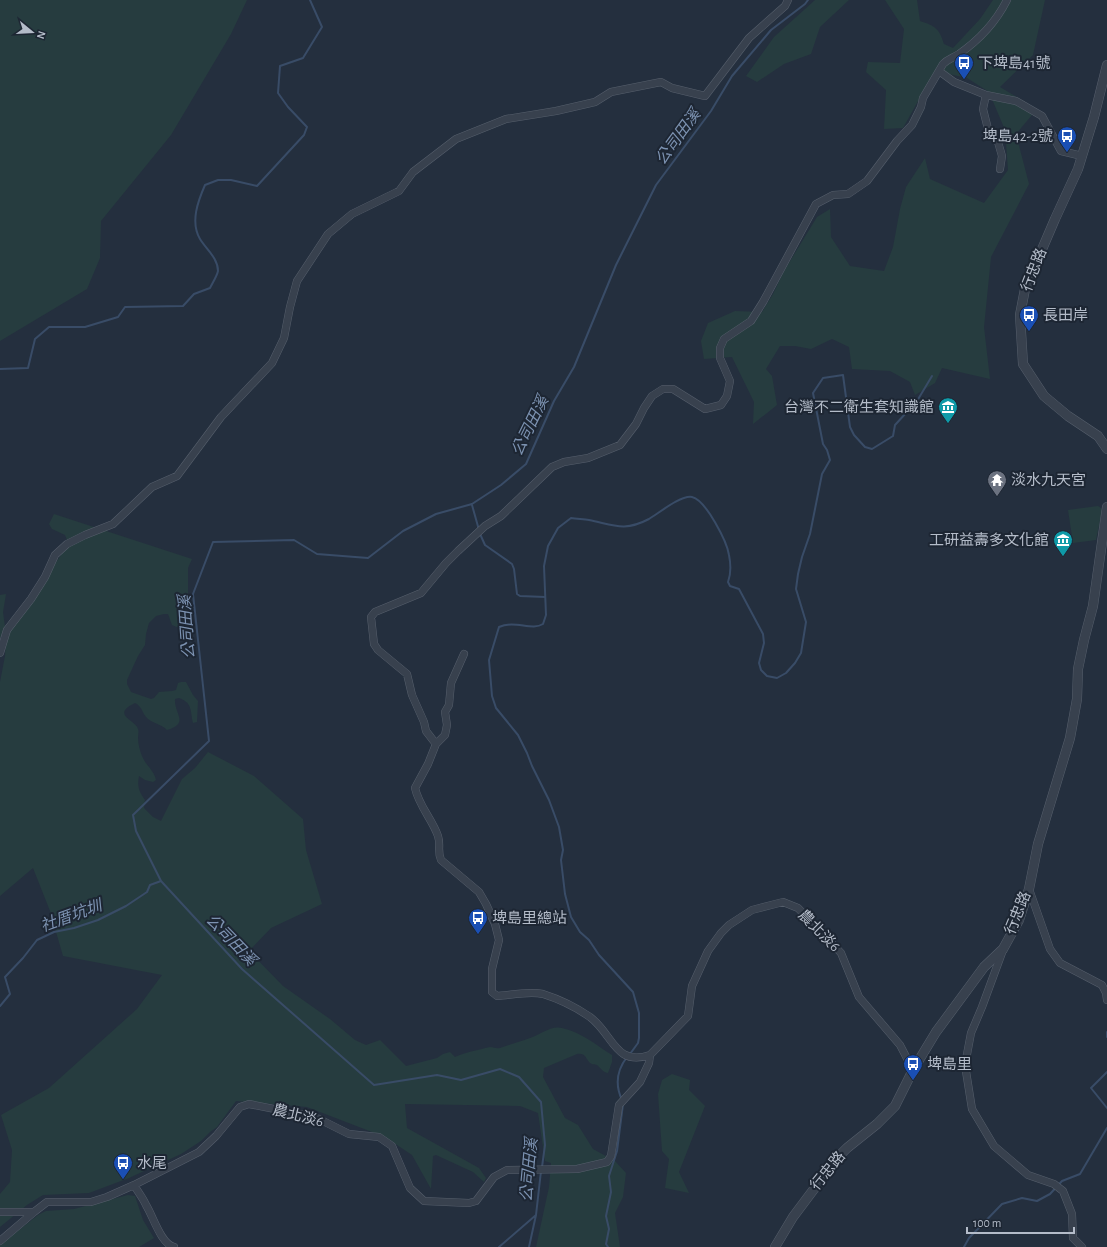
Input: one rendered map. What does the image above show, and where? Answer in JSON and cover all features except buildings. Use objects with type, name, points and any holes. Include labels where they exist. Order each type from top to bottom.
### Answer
[{"type":"street","points":[[0,653],[7,630],[30,600],[45,577],[55,555],[66,544],[113,524],[152,486],[177,476],[221,417],[272,363],[284,338],[297,281],[328,234],[352,214],[399,191],[413,172],[456,139],[506,119],[556,111],[595,102],[611,92],[661,82],[672,88],[705,96],[749,38],[785,6],[788,0]]},
{"type":"street","points":[[436,744],[426,731],[424,722],[412,695],[407,674],[378,650],[374,644],[372,617],[375,612],[421,593],[458,551],[485,526],[501,516],[552,467],[564,462],[588,458],[620,445],[636,424],[652,396],[663,389],[673,389],[705,409],[721,405],[728,396],[730,380],[720,358],[720,348],[724,339],[751,320],[763,302],[816,204],[833,195],[848,194],[867,180],[897,141],[912,125],[921,107],[923,98],[943,64],[947,60],[958,55],[982,36],[1007,0]]},
{"type":"street","name":"行忠路","points":[[1107,65],[1078,169],[1025,289],[1020,316],[1023,364],[1044,396],[1068,416],[1098,436],[1107,449]]},
{"type":"street","points":[[939,71],[954,82],[986,95],[1016,101],[1042,116],[1061,151],[1082,156]]},
{"type":"street","points":[[986,95],[983,109],[988,129],[998,142],[1002,156],[1000,169]]},
{"type":"street","name":"行忠路","points":[[775,1247],[793,1217],[838,1157],[877,1124],[895,1106],[913,1070],[936,1032],[984,967],[1003,949],[1018,920],[1029,889],[1038,844],[1070,738],[1077,699],[1078,669],[1093,606],[1107,507]]},
{"type":"street","points":[[464,654],[451,683],[449,705],[445,712],[447,725],[445,735],[436,744],[428,764],[415,788],[422,806],[435,827],[439,839],[439,854],[442,860],[479,892],[495,924],[499,940],[492,969],[492,992],[497,996],[536,993],[562,1002],[591,1018],[623,1054],[632,1058],[640,1058],[650,1055]]},
{"type":"street","points":[[1029,889],[1050,949],[1060,963],[1102,985],[1106,993],[1107,1000]]},
{"type":"street","name":"農北淡6","points":[[0,1241],[47,1202],[91,1202],[107,1198],[199,1152],[216,1136],[240,1107],[249,1104],[315,1117],[349,1134],[379,1137],[392,1146],[410,1188],[424,1201],[469,1203],[476,1201],[494,1177],[507,1170],[577,1169],[607,1162],[611,1156],[619,1104],[640,1082],[649,1063],[650,1055],[688,1016],[692,986],[708,951],[720,933],[729,925],[752,910],[783,902],[798,908],[841,953],[859,997],[900,1045],[913,1070]]},
{"type":"street","points":[[1003,949],[971,1033],[965,1065],[972,1109],[994,1146],[1028,1175],[1054,1184],[1062,1191],[1072,1214],[1073,1238],[1082,1247]]},
{"type":"street","points":[[134,1185],[147,1205],[164,1240],[174,1247]]},
{"type":"street","points":[[0,1212],[34,1212]]},
{"type":"green space","points":[[0,0],[247,0],[231,34],[171,135],[101,221],[100,258],[87,289],[0,341]]},
{"type":"green space","points":[[815,0],[849,0],[820,27],[811,54],[784,64],[757,82],[746,76],[774,37]]},
{"type":"green space","points":[[885,0],[917,0],[920,21],[936,28],[944,44],[953,48],[980,19],[993,0],[1045,0],[1033,55],[1000,87],[1037,109],[1016,134],[1029,184],[991,257],[984,327],[990,379],[942,368],[935,383],[915,395],[910,382],[890,371],[852,369],[849,347],[832,339],[811,349],[795,346],[780,346],[766,369],[772,376],[777,405],[753,424],[754,402],[732,357],[704,359],[701,341],[708,323],[735,311],[762,312],[784,271],[817,217],[830,209],[831,237],[850,266],[884,271],[893,247],[900,209],[906,187],[925,158],[930,179],[984,203],[1008,170],[1005,130],[989,92],[967,78],[935,71],[903,128],[884,129],[886,90],[866,72],[868,62],[900,63],[904,29]]},
{"type":"green space","points":[[1098,506],[1102,511],[1096,540],[1073,543],[1068,510]]},
{"type":"green space","points":[[54,514],[192,559],[188,568],[188,623],[190,626],[182,625],[179,628],[172,625],[168,614],[156,616],[149,623],[145,645],[138,656],[127,680],[127,684],[131,692],[151,699],[154,698],[159,692],[176,690],[178,683],[186,682],[198,701],[197,722],[193,723],[191,711],[187,702],[179,698],[175,699],[179,718],[178,724],[167,730],[163,726],[152,722],[147,718],[139,706],[135,703],[128,707],[124,714],[138,729],[138,743],[141,754],[154,773],[156,780],[153,782],[145,780],[139,776],[138,780],[139,789],[145,800],[144,808],[153,817],[161,821],[182,779],[195,768],[208,752],[254,776],[303,819],[306,850],[322,904],[271,928],[249,951],[283,986],[330,1019],[355,1040],[366,1045],[380,1040],[406,1066],[437,1058],[450,1052],[455,1057],[468,1052],[490,1047],[500,1048],[534,1037],[550,1029],[558,1027],[576,1032],[612,1055],[612,1062],[608,1073],[603,1071],[597,1065],[590,1063],[584,1055],[577,1054],[544,1068],[543,1077],[565,1118],[578,1125],[593,1149],[615,1161],[626,1173],[623,1197],[615,1213],[620,1247],[536,1247],[549,1187],[551,1163],[545,1161],[538,1113],[520,1106],[405,1104],[407,1128],[479,1168],[486,1178],[484,1182],[473,1172],[436,1155],[433,1156],[431,1189],[412,1155],[385,1137],[307,1107],[236,1101],[217,1127],[201,1141],[181,1154],[129,1178],[89,1193],[43,1195],[27,1205],[0,1227],[0,1194],[10,1182],[12,1150],[1,1115],[49,1088],[137,1009],[162,975],[63,956],[50,911],[33,868],[0,896],[0,682],[6,641],[0,637],[0,595],[6,594],[3,612],[5,627],[10,629],[61,555],[67,540],[65,535],[52,529],[49,524]]},
{"type":"green space","points":[[672,1074],[690,1080],[689,1090],[705,1106],[679,1172],[689,1193],[665,1188],[669,1159],[662,1151],[658,1094],[662,1080]]},
{"type":"green space","points":[[128,1195],[135,1196],[143,1220],[154,1238],[139,1247],[0,1247],[0,1245],[38,1215],[46,1211],[74,1209]]},
{"type":"waterway","points":[[0,369],[28,368],[35,339],[49,327],[85,327],[118,317],[125,307],[183,306],[194,294],[210,288],[218,271],[214,258],[200,239],[197,232],[195,219],[200,198],[205,185],[218,180],[231,180],[257,186],[304,135],[307,127],[288,107],[278,93],[280,66],[303,58],[322,27],[310,0]]},
{"type":"waterway","name":"公司田溪","points":[[542,1167],[545,1145],[541,1102],[519,1077],[500,1069],[461,1080],[437,1075],[374,1085],[242,969],[161,881],[136,831],[133,815],[209,741],[193,594],[213,542],[294,540],[317,554],[368,558],[403,531],[436,514],[472,504],[501,485],[526,464],[554,401],[574,367],[616,265],[656,185],[711,111],[732,76],[771,30],[805,4],[808,0]]},
{"type":"waterway","points":[[630,1054],[638,1043],[639,1038],[639,1013],[633,992],[599,955],[589,940],[580,932],[571,917],[565,894],[561,860],[563,850],[559,827],[549,800],[518,735],[496,708],[492,696],[489,660],[499,627],[505,625],[539,626],[543,624],[546,615],[544,566],[548,546],[558,528],[571,518],[619,526],[633,525],[649,519],[682,499],[692,497],[698,500],[715,522],[724,541],[730,559],[730,573],[728,582],[730,586],[739,589],[763,634],[764,643],[759,663],[761,670],[767,676],[777,678],[786,673],[801,653],[806,622],[796,589],[798,574],[810,534],[822,474],[830,460],[827,450],[823,444],[813,393],[823,378],[843,375],[850,427],[854,435],[865,447],[872,449],[893,436],[895,425],[917,401],[932,376]]},
{"type":"waterway","points":[[472,505],[479,530]]},
{"type":"waterway","points":[[480,534],[485,545],[512,564],[517,594],[520,596],[545,597]]},
{"type":"waterway","name":"社厝坑圳","points":[[0,1006],[10,994],[5,977],[37,940],[54,932],[74,928],[98,920],[126,906],[147,892],[150,885],[161,881]]},
{"type":"waterway","points":[[1107,1032],[1107,1037]]},
{"type":"waterway","points":[[622,1100],[618,1089],[618,1078],[621,1067],[627,1057]]},
{"type":"waterway","points":[[1107,1072],[1091,1088],[1107,1108]]},
{"type":"waterway","points":[[608,1247],[606,1244],[609,1229],[606,1216],[611,1192],[609,1176],[617,1151],[623,1104]]},
{"type":"waterway","points":[[964,1247],[969,1238],[1002,1204],[1022,1198],[1037,1201],[1050,1194],[1062,1181],[1080,1174],[1107,1128]]},
{"type":"waterway","name":"公司田溪","points":[[499,1247],[536,1215],[541,1171]]},
{"type":"waterway","points":[[529,1247],[536,1215]]},
{"type":"place","name":"下埤島41號","points":[[964,80]]},
{"type":"place","name":"埤島42-2號","points":[[1067,153]]},
{"type":"place","name":"長田岸","points":[[1029,332]]},
{"type":"place","name":"台灣不二衛生套知識館","points":[[948,424]]},
{"type":"place","name":"淡水九天宮","points":[[997,497]]},
{"type":"place","name":"工研益壽多文化館","points":[[1063,557]]},
{"type":"place","name":"埤島里總站","points":[[478,935]]},
{"type":"place","name":"埤島里","points":[[913,1081]]},
{"type":"place","name":"水尾","points":[[123,1180]]}]
